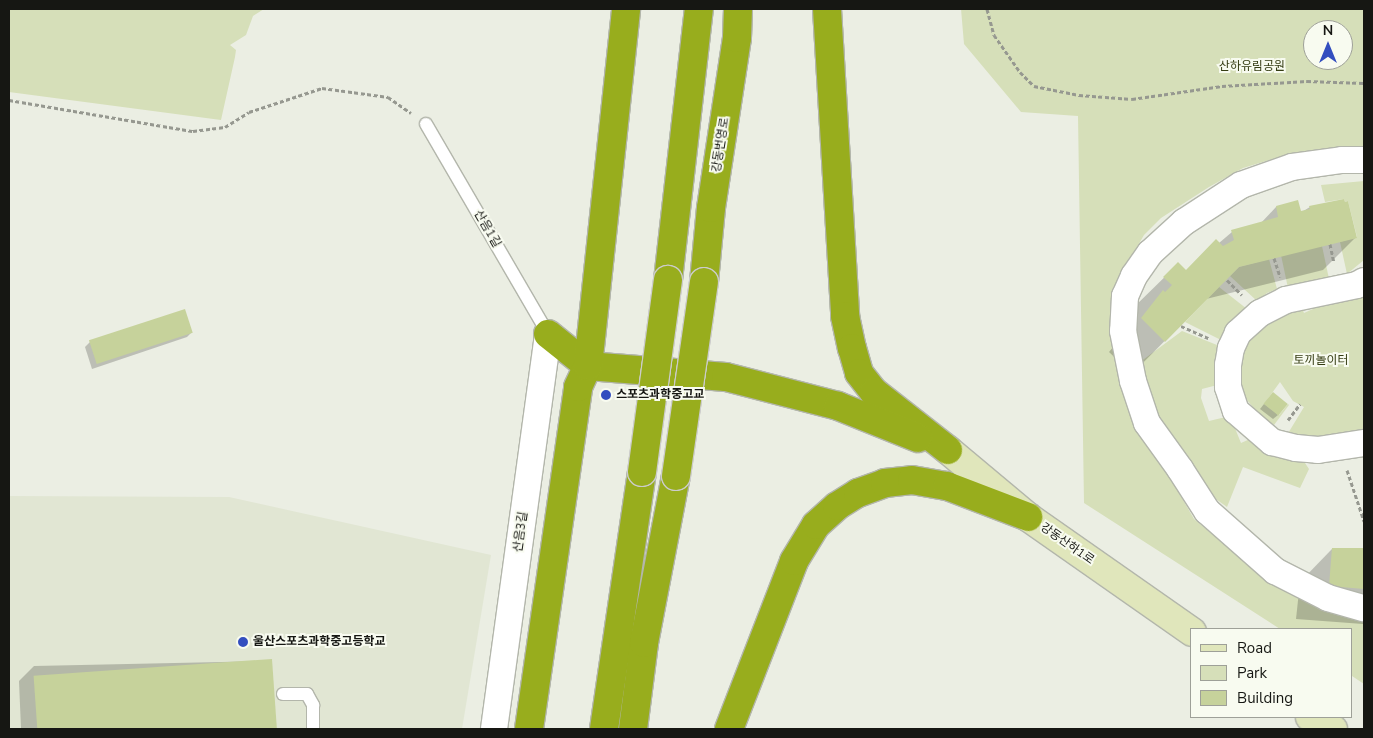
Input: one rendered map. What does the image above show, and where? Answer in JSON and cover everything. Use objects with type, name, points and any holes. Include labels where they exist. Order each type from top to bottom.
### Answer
[{"type":"highway","points":[[529,729],[578,388],[588,366],[626,9]]},
{"type":"highway","points":[[604,729],[668,280],[699,9]]},
{"type":"highway","name":"강동번영로","points":[[633,729],[644,643],[676,476],[704,282],[711,208],[737,38],[738,9]]},
{"type":"highway","points":[[827,9],[845,316],[852,348],[860,373],[874,392],[948,450]]},
{"type":"highway","points":[[548,334],[588,366],[726,377],[838,406],[948,450]]},
{"type":"highway","points":[[729,729],[794,561],[816,525],[837,506],[858,493],[886,483],[912,480],[946,486],[1028,517]]},
{"type":"street","points":[[1364,160],[1342,160],[1292,167],[1241,185],[1184,222],[1150,253],[1134,276],[1125,296],[1123,331],[1133,381],[1147,423],[1206,511],[1275,571],[1328,598],[1364,608]]},
{"type":"street","points":[[1364,280],[1357,285],[1286,300],[1266,309],[1238,333],[1228,365],[1228,387],[1236,411],[1272,442],[1296,448],[1318,450],[1364,443]]},
{"type":"street","name":"산음3길","points":[[494,729],[548,334]]},
{"type":"street","name":"강동산하1로","points":[[948,450],[1028,517],[1190,631]]},
{"type":"street","points":[[1312,718],[1333,729]]},
{"type":"lane","name":"산음1길","points":[[426,124],[548,334]]},
{"type":"lane","points":[[283,694],[306,694],[313,705],[313,729]]},
{"type":"path","points":[[987,9],[994,35],[1020,72],[1034,86],[1079,95],[1132,99],[1222,86],[1307,81],[1364,83]]},
{"type":"path","points":[[9,100],[193,131],[225,127],[249,112],[322,88],[388,97],[426,124]]},
{"type":"path","points":[[1338,446],[1364,521]]},
{"type":"shaded area","name":"울산스포츠과학중고등학교","points":[[9,496],[229,497],[491,555],[462,729],[9,729]]},
{"type":"green space","points":[[9,9],[264,9],[253,16],[246,35],[230,45],[236,50],[221,120],[9,92]]},
{"type":"green space","name":"산하유림공원","points":[[961,9],[1364,9],[1364,149],[1348,147],[1279,157],[1243,168],[1209,187],[1161,218],[1144,235],[1112,290],[1110,308],[1122,374],[1133,413],[1194,519],[1256,571],[1320,610],[1364,620],[1364,684],[1353,677],[1353,628],[1278,628],[1084,503],[1078,116],[1021,112],[964,44]]},
{"type":"green space","points":[[1364,181],[1364,260],[1347,274],[1340,242],[1357,237],[1348,201],[1345,202],[1344,199],[1325,202],[1321,185]]},
{"type":"green space","points":[[1322,246],[1329,278],[1288,287],[1281,255]]},
{"type":"green space","points":[[1269,259],[1277,289],[1267,293],[1257,301],[1230,276],[1239,267]]},
{"type":"green space","points":[[1219,287],[1247,309],[1221,340],[1185,322]]},
{"type":"green space","name":"토끼놀이터","points":[[1364,294],[1364,432],[1309,439],[1287,435],[1304,407],[1293,401],[1280,382],[1264,404],[1279,415],[1289,405],[1274,425],[1260,415],[1239,391],[1237,360],[1243,346],[1260,326],[1301,306],[1304,313],[1322,305]]},
{"type":"green space","points":[[1182,331],[1222,347],[1221,384],[1202,389],[1201,398],[1209,421],[1230,416],[1241,443],[1250,439],[1257,440],[1269,455],[1283,449],[1299,454],[1309,469],[1300,488],[1243,467],[1227,507],[1213,497],[1157,415],[1140,362]]},
{"type":"building","points":[[1344,199],[1345,202],[1348,201],[1357,238],[1239,267],[1165,342],[1141,318],[1163,290],[1165,292],[1172,285],[1163,277],[1178,262],[1186,270],[1216,239],[1223,246],[1234,240],[1231,230],[1278,217],[1276,206],[1298,200],[1301,211],[1310,209],[1309,206]]},
{"type":"building","points":[[185,309],[193,333],[97,364],[89,340]]},
{"type":"building","points":[[1273,392],[1288,404],[1278,416],[1264,404]]},
{"type":"building","points":[[1332,548],[1364,548],[1364,589],[1329,586]]},
{"type":"building","points":[[272,659],[277,729],[37,729],[34,676]]},
{"type":"place","name":"스포츠과학중고교","points":[[606,395]]},
{"type":"place","name":"울산스포츠과학중고등학교","points":[[243,642]]}]
